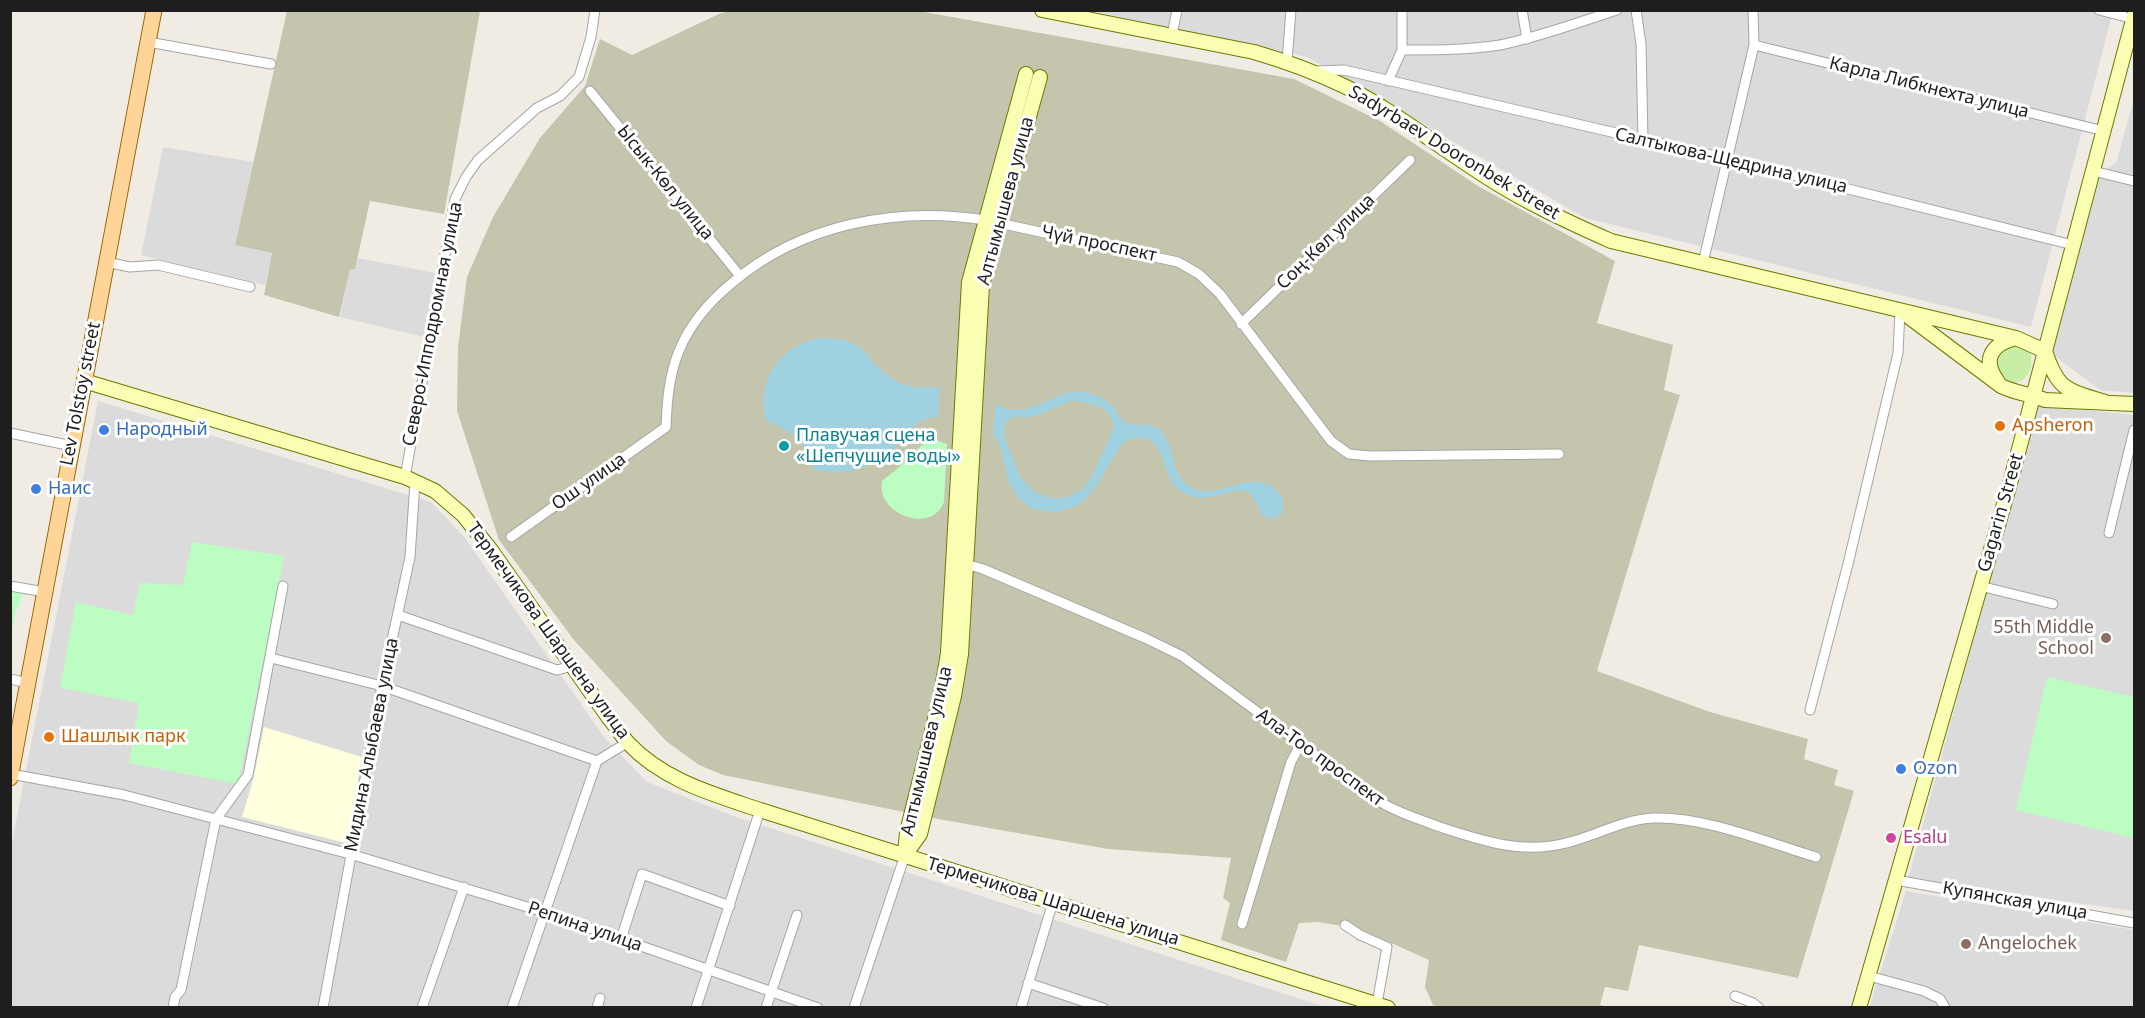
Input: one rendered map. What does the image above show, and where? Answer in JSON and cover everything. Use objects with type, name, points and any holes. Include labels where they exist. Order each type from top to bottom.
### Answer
[{"type":"main road","name":"Lev Tolstoy street","points":[[10,778],[154,10]]},
{"type":"main road","name":"Sadyrbaev Dooronbek Street","points":[[1049,11],[1254,52],[1312,71],[1345,86],[1392,114],[1482,174],[1549,214],[1611,241],[2016,338],[2045,351]]},
{"type":"main road","name":"Gagarin Street","points":[[1859,1008],[2009,488],[2134,17]]},
{"type":"main road","name":"Алтымышева улица","points":[[992,221],[1026,74]]},
{"type":"main road","name":"Алтымышева улица","points":[[904,855],[907,831],[943,684],[960,563],[969,282],[992,221],[1040,76]]},
{"type":"main road","name":"Sadyrbaev Dooronbek Street","points":[[1900,311],[2001,386],[2012,391],[2034,395],[2045,400],[2105,402]]},
{"type":"main road","points":[[2001,386],[1989,367],[1991,356],[1994,348],[2002,341],[2016,338]]},
{"type":"main road","points":[[2045,351],[2050,368],[2062,386],[2072,392],[2105,402],[2134,404]]},
{"type":"main road","name":"Термечикова Шаршена улица","points":[[84,381],[410,479],[435,491],[463,515],[491,550],[628,742],[659,769],[697,789],[1374,1005]]},
{"type":"street","name":"Северо-Ипподромная улица","points":[[410,479],[455,199],[478,160],[537,108],[560,96],[579,76],[591,37],[595,10]]},
{"type":"street","points":[[1172,35],[1177,10]]},
{"type":"street","points":[[1287,62],[1292,10]]},
{"type":"street","points":[[1388,81],[1402,50],[1402,10]]},
{"type":"street","points":[[1522,10],[1527,39]]},
{"type":"street","points":[[1402,50],[1454,50],[1499,45],[1527,39],[1617,10]]},
{"type":"street","points":[[1636,10],[1641,44],[1643,140]]},
{"type":"street","points":[[1703,263],[1754,45],[1753,10]]},
{"type":"street","points":[[2099,10],[2134,17]]},
{"type":"street","points":[[148,42],[271,64]]},
{"type":"street","name":"Карла Либкнехта улица","points":[[1754,45],[2104,130]]},
{"type":"street","name":"Салтыкова-Щедрина улица","points":[[1312,71],[1344,70],[1728,159],[2073,245]]},
{"type":"street","name":"Ысык-Көл улица","points":[[590,91],[740,276]]},
{"type":"street","name":"Соң-Көл улица","points":[[1241,324],[1410,160]]},
{"type":"street","points":[[2093,171],[2134,181]]},
{"type":"street","name":"Чүй проспект","points":[[666,427],[669,388],[680,349],[703,311],[718,294],[764,259],[809,237],[856,223],[926,214],[992,221],[1178,261],[1190,267],[1211,284],[1331,441],[1349,454],[1359,456],[1559,454]]},
{"type":"street","points":[[106,262],[130,267],[158,265],[250,287]]},
{"type":"street","points":[[1810,710],[1848,564],[1898,353],[1900,311]]},
{"type":"street","name":"Ош улица","points":[[511,537],[666,427]]},
{"type":"street","points":[[2109,533],[2134,430]]},
{"type":"street","points":[[10,433],[72,446]]},
{"type":"street","name":"Мидина Алыбаева улица","points":[[323,1008],[382,686],[410,557],[410,479]]},
{"type":"street","name":"Ала-Тоо проспект","points":[[960,563],[1166,647],[1203,671],[1375,799],[1402,814],[1494,843],[1531,848],[1551,846],[1583,838],[1635,820],[1669,818],[1703,823],[1816,856]]},
{"type":"street","points":[[10,586],[45,592]]},
{"type":"street","points":[[173,1008],[175,997],[182,990],[216,819],[248,775],[283,586]]},
{"type":"street","points":[[1980,586],[2053,604]]},
{"type":"street","points":[[398,615],[557,670],[572,666]]},
{"type":"street","points":[[271,658],[382,686],[597,761]]},
{"type":"street","points":[[10,679],[28,683]]},
{"type":"street","points":[[512,1008],[597,761],[628,742]]},
{"type":"street","points":[[1242,924],[1291,762],[1300,745]]},
{"type":"street","name":"Репина улица","points":[[12,764],[350,854],[464,887],[544,912],[818,1008]]},
{"type":"street","points":[[696,1008],[760,810]]},
{"type":"street","points":[[854,1008],[904,855]]},
{"type":"street","points":[[621,939],[642,874],[730,906]]},
{"type":"street","name":"Купянская улица","points":[[1896,880],[2134,922]]},
{"type":"street","points":[[422,1008],[464,887]]},
{"type":"street","points":[[1021,1008],[1053,902]]},
{"type":"street","points":[[766,1008],[797,915]]},
{"type":"street","points":[[1345,925],[1387,947],[1374,1005]]},
{"type":"street","points":[[1869,976],[1924,991],[1940,999],[1945,1008]]},
{"type":"street","points":[[1028,983],[1103,1008]]},
{"type":"street","points":[[1735,996],[1754,1003],[1759,1008]]},
{"type":"shaded area","points":[[736,10],[919,11],[1294,79],[1380,121],[1478,186],[1615,261],[1597,323],[1673,345],[1664,390],[1680,395],[1597,671],[1710,712],[1808,739],[1804,759],[1838,770],[1834,785],[1854,791],[1798,978],[1639,945],[1628,991],[1605,987],[1600,1005],[1608,1007],[1440,1007],[1433,1005],[1425,987],[1429,960],[1360,929],[1318,922],[1299,923],[1286,962],[1221,940],[1230,903],[1223,898],[1231,858],[1108,849],[938,819],[723,775],[699,765],[666,741],[574,640],[499,540],[457,411],[458,347],[467,277],[493,217],[540,138],[585,86],[600,39],[632,55],[721,13]]},
{"type":"shaded area","points":[[287,11],[480,11],[444,214],[370,201],[355,269],[350,269],[339,317],[264,295],[272,253],[235,245]]},
{"type":"shaded area","points":[[1092,11],[2113,11],[2031,327],[1585,218],[1307,57]]},
{"type":"shaded area","points":[[2134,99],[2134,393],[2100,390],[2049,352],[2094,176],[2116,163]]},
{"type":"shaded area","points":[[163,147],[253,162],[235,245],[273,253],[265,285],[141,255]]},
{"type":"shaded area","points":[[358,258],[436,273],[424,337],[340,317],[350,268],[355,269]]},
{"type":"shaded area","points":[[98,401],[431,502],[465,538],[604,737],[647,782],[733,816],[1325,1007],[11,1008],[11,847]]},
{"type":"shaded area","points":[[2037,405],[2134,415],[2134,911],[1908,879]]},
{"type":"shaded area","points":[[264,727],[362,757],[346,843],[242,817],[253,780]]},
{"type":"shaded area","points":[[1906,891],[2134,930],[2134,1007],[1869,1008]]},
{"type":"green space","points":[[2011,342],[2029,350],[2031,356],[2028,374],[2020,381],[2014,382],[2007,381],[1995,372],[1995,353]]},
{"type":"green space","points":[[936,440],[947,444],[944,502],[937,512],[928,518],[917,519],[895,511],[887,503],[882,492],[882,481],[922,445]]},
{"type":"green space","points":[[192,542],[284,556],[238,784],[129,763],[139,703],[60,688],[76,602],[133,615],[140,583],[183,585]]},
{"type":"green space","points":[[11,590],[23,594],[15,614],[11,636]]},
{"type":"green space","points":[[2047,677],[2134,697],[2134,838],[2016,810]]},
{"type":"water","points":[[819,338],[838,339],[852,343],[862,349],[883,372],[905,385],[922,388],[940,386],[938,417],[919,423],[888,453],[869,465],[837,472],[814,470],[808,453],[798,440],[784,429],[767,422],[764,393],[767,380],[782,358],[805,342]]},
{"type":"water","points":[[1077,392],[1094,395],[1109,403],[1125,422],[1150,425],[1158,429],[1166,439],[1180,476],[1184,482],[1195,489],[1199,491],[1217,490],[1250,482],[1267,484],[1278,491],[1282,497],[1282,513],[1274,519],[1263,516],[1252,495],[1243,491],[1209,497],[1188,495],[1173,483],[1156,446],[1150,441],[1136,437],[1121,445],[1097,485],[1083,502],[1058,512],[1032,509],[1017,497],[1008,481],[1001,449],[993,433],[995,404],[1016,410],[1025,409],[1061,395]],"holes":[[[1071,401],[1098,406],[1104,410],[1113,420],[1114,427],[1091,477],[1082,489],[1070,496],[1056,499],[1035,493],[1020,477],[1004,436],[1004,427],[1013,417],[1033,417]]]},
{"type":"place","name":"Apsheron","points":[[2000,426]]},
{"type":"place","name":"Народный","points":[[104,430]]},
{"type":"place","name":"Плавучая сцена «Шепчущие воды»","points":[[784,446]]},
{"type":"place","name":"Наис","points":[[36,489]]},
{"type":"place","name":"55th Middle School","points":[[2106,638]]},
{"type":"place","name":"Шашлык парк","points":[[49,737]]},
{"type":"place","name":"Ozon","points":[[1901,769]]},
{"type":"place","name":"Esalu","points":[[1891,838]]},
{"type":"place","name":"Angelochek","points":[[1966,944]]}]
